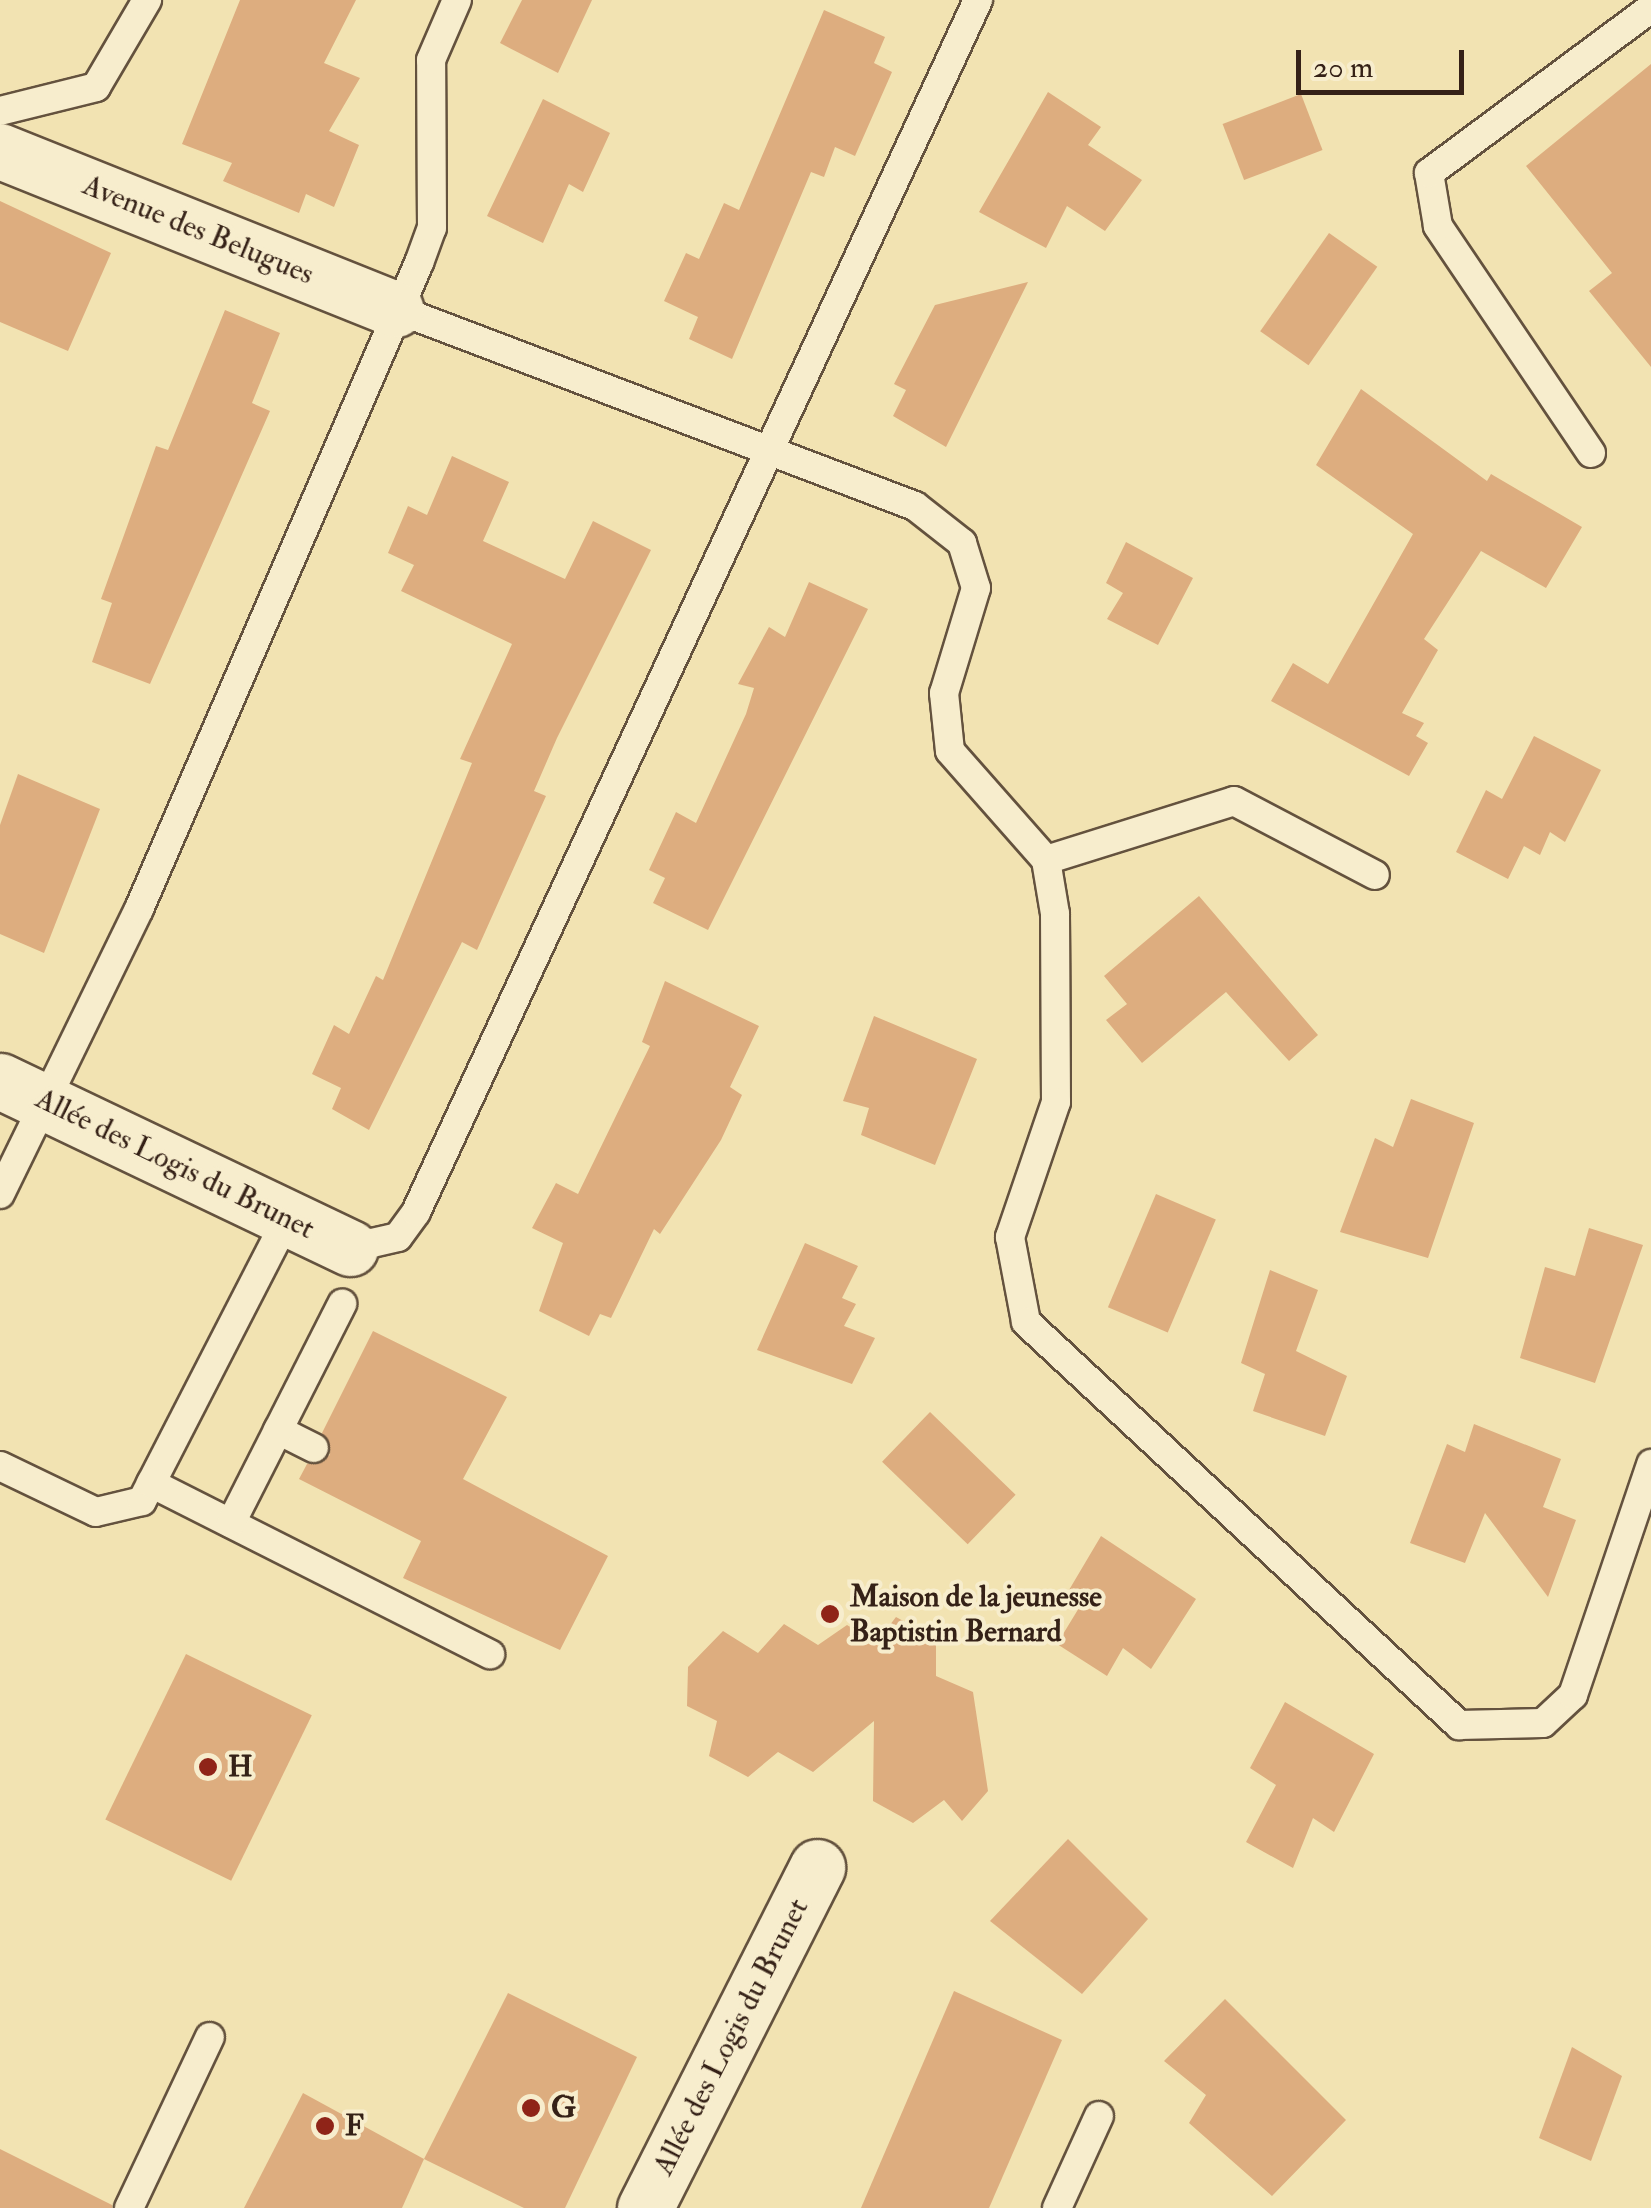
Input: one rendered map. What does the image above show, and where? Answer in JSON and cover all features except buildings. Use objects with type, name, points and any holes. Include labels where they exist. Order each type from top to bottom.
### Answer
[{"type":"street","name":"Avenue des Belugues","points":[[0,151],[396,309]]},
{"type":"street","name":"Allée des Logis du Brunet","points":[[23,1091],[350,1248]]},
{"type":"street","name":"Allée des Logis du Brunet","points":[[645,2208],[818,1867]]},
{"type":"lane","points":[[0,112],[96,87],[148,0]]},
{"type":"lane","points":[[0,1194],[23,1091],[139,908],[432,228],[431,60],[458,0]]},
{"type":"lane","points":[[350,1248],[398,1237],[416,1212],[978,0]]},
{"type":"lane","points":[[1591,454],[1438,226],[1429,173],[1651,8]]},
{"type":"lane","points":[[396,309],[915,506],[962,544],[976,588],[944,693],[950,751],[1046,860],[1059,1065],[1056,1102],[1010,1237],[1026,1322],[1459,1725],[1543,1723],[1572,1695],[1651,1464]]},
{"type":"lane","points":[[1046,860],[1234,801],[1375,874]]},
{"type":"lane","points":[[0,1466],[96,1512],[130,1508],[152,1483],[288,1219]]},
{"type":"lane","points":[[231,1523],[342,1304]]},
{"type":"lane","points":[[278,1430],[314,1448]]},
{"type":"lane","points":[[152,1483],[490,1654]]},
{"type":"lane","points":[[129,2208],[210,2037]]},
{"type":"lane","points":[[1057,2208],[1099,2116]]},
{"type":"place","name":"Maison de la jeunesse Baptistin Bernard","points":[[830,1614]]},
{"type":"place","name":"H","points":[[208,1767]]},
{"type":"place","name":"G","points":[[531,2108]]},
{"type":"place","name":"F","points":[[325,2126]]}]
